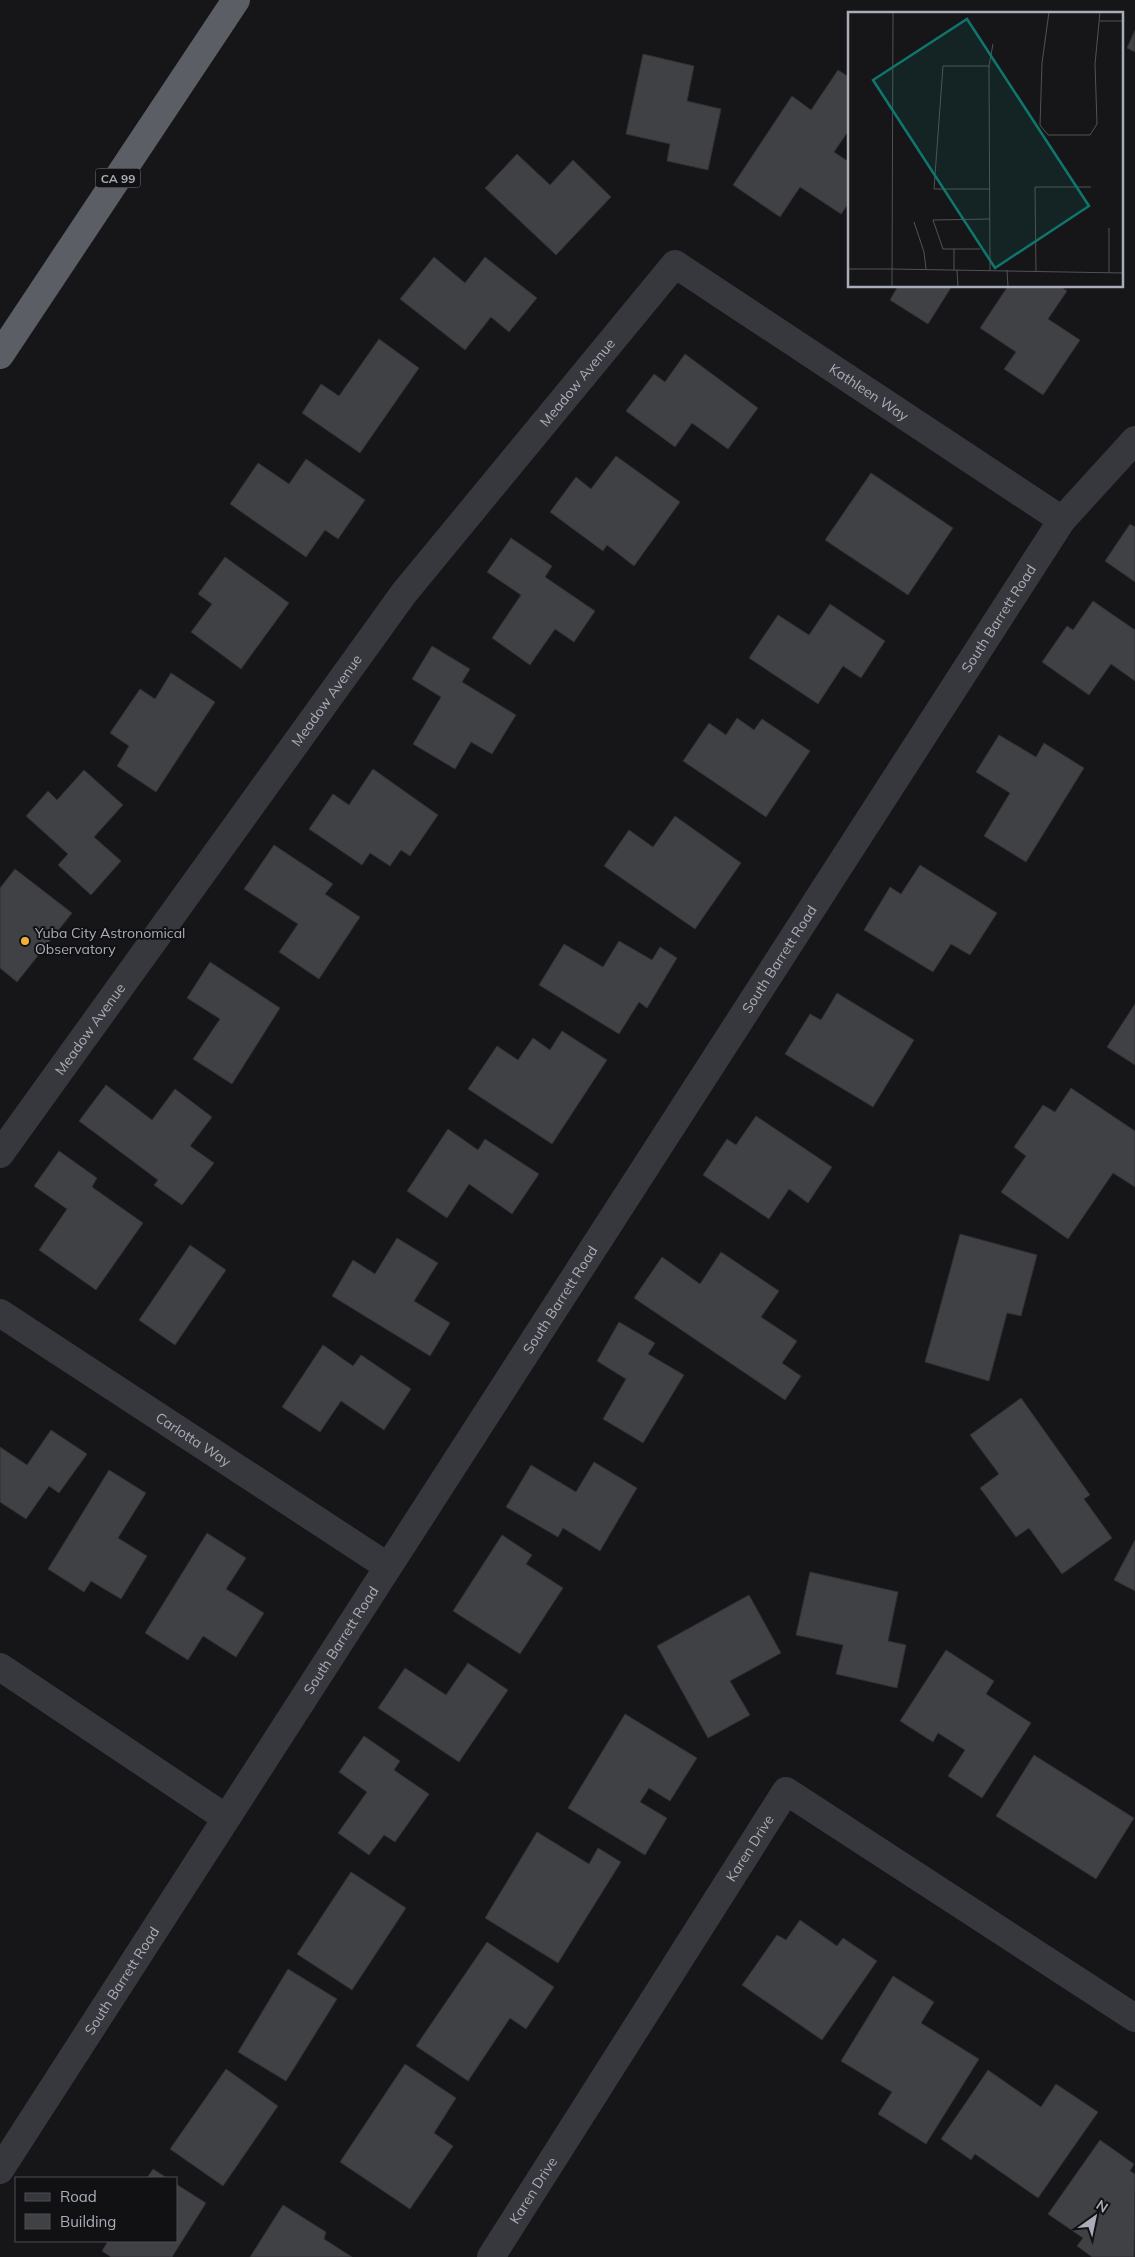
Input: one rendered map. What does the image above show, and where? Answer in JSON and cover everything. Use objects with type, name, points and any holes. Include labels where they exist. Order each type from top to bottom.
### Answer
[{"type":"highway","name":"CA 99","points":[[0,355],[236,0]]},
{"type":"street","name":"Kathleen Way","points":[[675,264],[1062,520]]},
{"type":"street","name":"Meadow Avenue","points":[[0,1154],[404,593],[675,264]]},
{"type":"street","name":"South Barrett Road","points":[[0,2170],[1062,520],[1135,440]]},
{"type":"street","name":"Carlotta Way","points":[[0,1314],[388,1566]]},
{"type":"street","points":[[0,1667],[226,1818]]},
{"type":"street","name":"Karen Drive","points":[[491,2257],[786,1791],[1135,2018]]},
{"type":"building","points":[[1135,30],[1135,52],[1127,48]]},
{"type":"building","points":[[643,54],[694,66],[687,101],[721,109],[708,170],[667,161],[670,144],[626,134]]},
{"type":"building","points":[[838,70],[848,76],[848,131],[834,152],[848,161],[848,204],[841,214],[800,187],[780,217],[733,185],[792,96],[811,110]]},
{"type":"building","points":[[517,154],[550,185],[573,160],[611,197],[556,255],[485,188]]},
{"type":"building","points":[[434,257],[465,283],[485,257],[537,298],[509,332],[491,317],[465,350],[400,299]]},
{"type":"building","points":[[897,288],[951,288],[928,324],[890,300]]},
{"type":"building","points":[[1007,288],[1063,288],[1067,291],[1048,319],[1080,340],[1043,395],[1004,369],[1016,352],[980,328]]},
{"type":"building","points":[[379,339],[419,368],[360,453],[302,413],[321,384],[339,396]]},
{"type":"building","points":[[685,354],[758,408],[728,449],[692,423],[675,447],[626,411],[654,374],[665,382]]},
{"type":"building","points":[[616,456],[680,502],[634,566],[607,545],[603,551],[550,512],[576,477],[591,489]]},
{"type":"building","points":[[306,459],[365,500],[338,539],[325,530],[306,557],[230,504],[258,463],[289,484]]},
{"type":"building","points":[[871,473],[953,528],[908,595],[825,540]]},
{"type":"building","points":[[1130,524],[1135,527],[1135,582],[1105,561]]},
{"type":"building","points":[[511,538],[552,566],[545,577],[595,611],[574,642],[555,629],[530,665],[492,638],[521,595],[487,572]]},
{"type":"building","points":[[225,557],[289,603],[241,669],[191,632],[212,604],[198,594]]},
{"type":"building","points":[[1093,601],[1135,630],[1135,681],[1111,664],[1089,695],[1042,662],[1067,626],[1073,630]]},
{"type":"building","points":[[830,604],[885,641],[861,678],[843,666],[818,704],[749,658],[778,615],[809,635]]},
{"type":"building","points":[[432,646],[470,669],[462,682],[516,715],[492,754],[471,742],[455,769],[413,744],[441,697],[412,679]]},
{"type":"building","points":[[171,673],[215,702],[156,792],[117,766],[129,746],[110,733],[140,689],[155,699]]},
{"type":"building","points":[[737,718],[754,730],[762,719],[810,751],[766,817],[683,761],[709,723],[726,735]]},
{"type":"building","points":[[999,735],[1036,757],[1044,743],[1084,768],[1026,862],[984,836],[1010,793],[976,772]]},
{"type":"building","points":[[373,769],[438,815],[410,856],[401,850],[390,866],[370,853],[362,865],[309,829],[333,794],[349,805]]},
{"type":"building","points":[[84,770],[123,805],[94,837],[121,861],[91,895],[58,865],[68,854],[26,816],[48,791],[57,800]]},
{"type":"building","points":[[675,816],[741,863],[695,929],[604,866],[629,830],[653,847]]},
{"type":"building","points":[[274,845],[333,884],[325,894],[360,917],[319,979],[279,952],[298,924],[244,889]]},
{"type":"building","points":[[920,865],[997,913],[970,955],[951,944],[933,972],[864,930],[890,887],[901,894]]},
{"type":"building","name":"Yuba City Astronomical Observatory","points":[[15,869],[72,913],[17,982],[0,968],[0,888]]},
{"type":"building","points":[[619,941],[652,960],[660,947],[677,958],[647,1008],[639,1002],[619,1034],[539,985],[564,944],[603,967]]},
{"type":"building","points":[[210,962],[280,1008],[232,1084],[193,1059],[220,1019],[187,998]]},
{"type":"building","points":[[837,993],[914,1040],[873,1107],[785,1054],[810,1014],[821,1020]]},
{"type":"building","points":[[1135,1004],[1135,1065],[1107,1047]]},
{"type":"building","points":[[562,1031],[607,1060],[552,1144],[468,1089],[497,1046],[518,1060],[533,1038],[550,1050]]},
{"type":"building","points":[[106,1085],[152,1120],[175,1089],[212,1117],[190,1146],[214,1163],[182,1205],[154,1185],[158,1180],[79,1121]]},
{"type":"building","points":[[1071,1088],[1135,1131],[1135,1187],[1113,1173],[1068,1239],[1001,1192],[1026,1156],[1014,1147],[1043,1105],[1055,1112]]},
{"type":"building","points":[[756,1116],[832,1167],[808,1203],[789,1189],[769,1219],[703,1175],[727,1139],[736,1145]]},
{"type":"building","points":[[448,1129],[478,1150],[485,1139],[539,1174],[512,1214],[469,1184],[447,1218],[407,1191]]},
{"type":"building","points":[[59,1151],[97,1178],[92,1187],[143,1223],[96,1290],[39,1250],[67,1209],[34,1186]]},
{"type":"building","points":[[960,1234],[1037,1255],[1021,1316],[1007,1313],[989,1381],[925,1362]]},
{"type":"building","points":[[397,1238],[438,1263],[414,1301],[450,1323],[430,1356],[332,1296],[353,1260],[375,1274]]},
{"type":"building","points":[[190,1245],[226,1270],[175,1345],[139,1320]]},
{"type":"building","points":[[721,1252],[779,1291],[761,1317],[797,1341],[782,1363],[801,1376],[785,1400],[634,1298],[662,1257],[700,1284]]},
{"type":"building","points":[[619,1322],[655,1343],[648,1354],[684,1375],[643,1443],[603,1419],[626,1379],[597,1361]]},
{"type":"building","points":[[323,1345],[353,1366],[361,1355],[411,1389],[384,1430],[341,1401],[320,1432],[282,1407]]},
{"type":"building","points":[[1021,1398],[1090,1495],[1084,1499],[1112,1538],[1062,1574],[1029,1528],[1016,1537],[980,1488],[999,1474],[970,1435]]},
{"type":"building","points":[[51,1430],[87,1454],[59,1493],[49,1486],[26,1519],[0,1502],[0,1447],[27,1465]]},
{"type":"building","points":[[594,1462],[637,1488],[600,1551],[563,1528],[558,1537],[506,1507],[531,1465],[576,1492]]},
{"type":"building","points":[[109,1470],[146,1493],[118,1538],[147,1556],[121,1599],[91,1581],[84,1592],[48,1569]]},
{"type":"building","points":[[207,1533],[246,1558],[226,1589],[264,1613],[236,1657],[203,1636],[188,1660],[145,1633]]},
{"type":"building","points":[[502,1535],[532,1555],[526,1564],[563,1588],[520,1654],[453,1611]]},
{"type":"building","points":[[1135,1540],[1135,1591],[1114,1580]]},
{"type":"building","points":[[810,1572],[898,1592],[888,1641],[906,1645],[897,1688],[836,1674],[843,1645],[796,1635]]},
{"type":"building","points":[[749,1595],[781,1653],[730,1681],[750,1715],[708,1738],[657,1646]]},
{"type":"building","points":[[946,1650],[994,1681],[986,1694],[1031,1723],[982,1798],[948,1776],[965,1750],[938,1733],[933,1742],[900,1721]]},
{"type":"building","points":[[468,1663],[508,1690],[459,1762],[378,1708],[405,1668],[446,1695]]},
{"type":"building","points":[[625,1714],[697,1758],[670,1801],[649,1788],[640,1802],[667,1818],[645,1855],[568,1808]]},
{"type":"building","points":[[364,1736],[400,1761],[394,1770],[429,1794],[395,1842],[384,1835],[369,1855],[338,1833],[367,1792],[339,1772]]},
{"type":"building","points":[[1034,1755],[1134,1818],[1096,1879],[996,1816]]},
{"type":"building","points":[[537,1832],[589,1864],[598,1848],[621,1862],[558,1963],[485,1918]]},
{"type":"building","points":[[351,1872],[406,1908],[352,1990],[297,1954]]},
{"type":"building","points":[[800,1920],[837,1946],[843,1938],[877,1961],[822,2040],[742,1985],[777,1935],[786,1940]]},
{"type":"building","points":[[487,1942],[554,1987],[526,2029],[510,2018],[468,2081],[416,2046]]},
{"type":"building","points":[[288,1969],[337,1999],[286,2081],[238,2052]]},
{"type":"building","points":[[893,1976],[934,2002],[921,2023],[979,2059],[926,2144],[878,2114],[892,2092],[841,2061]]},
{"type":"building","points":[[405,2064],[456,2098],[434,2133],[453,2146],[410,2209],[340,2162]]},
{"type":"building","points":[[226,2069],[278,2106],[223,2186],[170,2149]]},
{"type":"building","points":[[988,2070],[1041,2107],[1056,2084],[1098,2112],[1038,2198],[975,2154],[971,2160],[941,2139]]},
{"type":"building","points":[[1100,2140],[1134,2164],[1130,2171],[1135,2174],[1134,2257],[1092,2257],[1077,2246],[1083,2238],[1048,2214]]},
{"type":"building","points":[[153,2169],[165,2177],[148,2177]]},
{"type":"building","points":[[178,2185],[206,2203],[172,2257],[111,2257],[102,2251],[107,2242],[178,2242]]},
{"type":"building","points":[[283,2205],[326,2232],[324,2239],[352,2257],[250,2257]]},
{"type":"place","name":"Yuba City Astronomical Observatory","points":[[25,941]]}]
